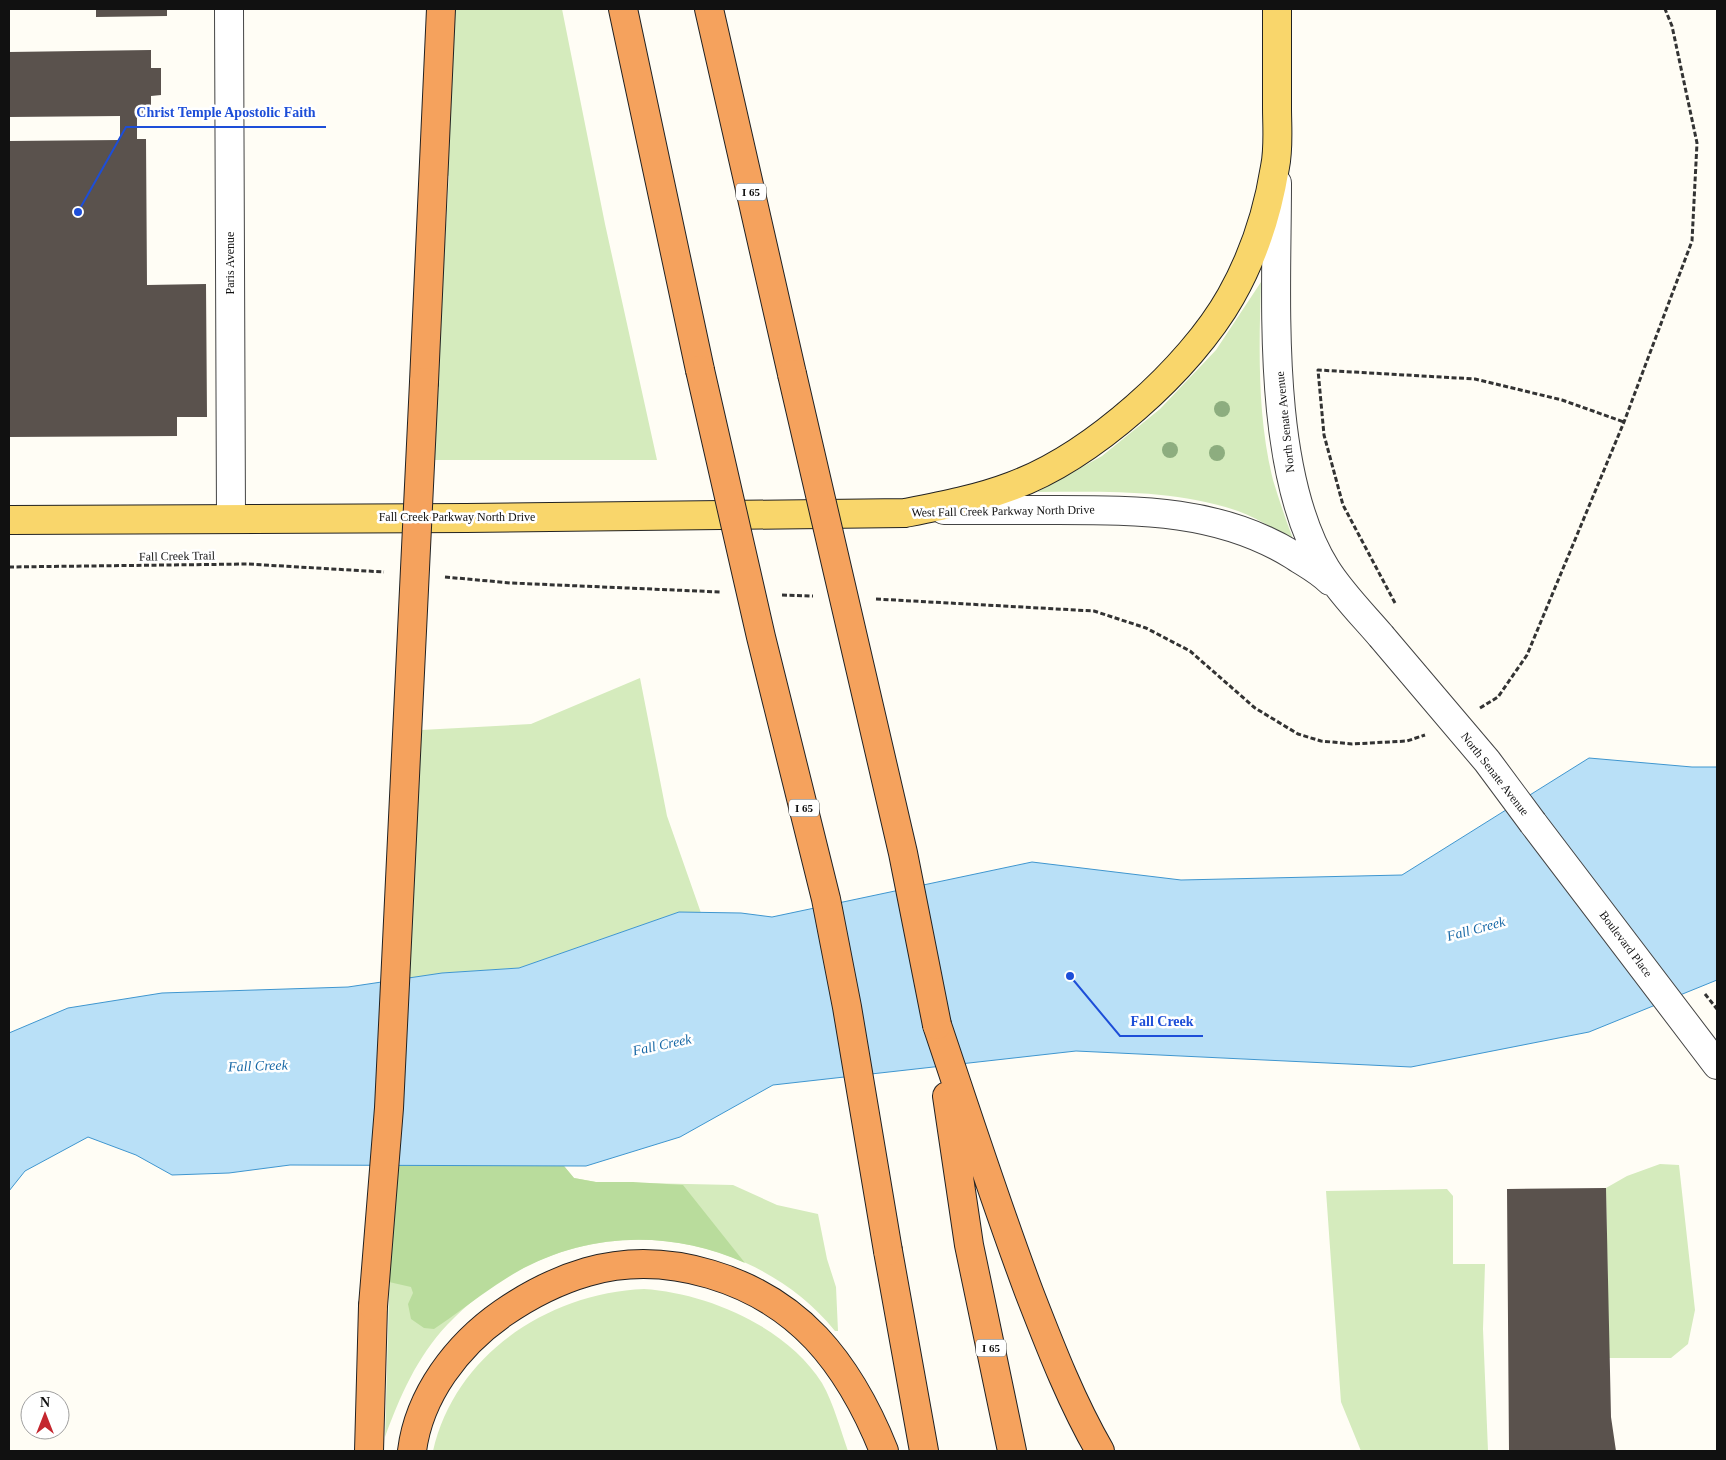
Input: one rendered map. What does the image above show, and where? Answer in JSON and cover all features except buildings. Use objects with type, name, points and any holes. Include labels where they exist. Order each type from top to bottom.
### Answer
[{"type":"highway","points":[[369,1451],[373,1306],[388,1108],[441,9]]},
{"type":"highway","name":"I 65","points":[[623,9],[700,370],[761,638],[826,899],[847,1007],[924,1451]]},
{"type":"highway","name":"I 65","points":[[709,9],[903,853],[937,1026],[969,1245],[1012,1451]]},
{"type":"highway","points":[[937,1026],[1007,1235],[1062,1376],[1100,1451]]},
{"type":"highway","points":[[412,1451],[419,1422],[430,1394],[453,1359],[481,1329],[514,1306],[560,1280],[589,1271],[624,1266],[670,1266],[700,1271],[743,1286],[782,1309],[817,1339],[837,1364],[856,1394],[884,1451]]},
{"type":"main road","name":"West Fall Creek Parkway North Drive","points":[[906,512],[972,498],[1029,479],[1081,449],[1108,430],[1166,378],[1215,320],[1231,296],[1244,269],[1270,195],[1278,149],[1278,9]]},
{"type":"main road","name":"Fall Creek Parkway North Drive","points":[[9,520],[466,518],[906,512]]},
{"type":"street","name":"Paris Avenue","points":[[229,9],[231,518]]},
{"type":"street","name":"North Senate Avenue","points":[[1278,149],[1277,334],[1282,420],[1291,476],[1306,528],[1322,561],[1353,603],[1487,761],[1533,823]]},
{"type":"street","name":"West Fall Creek Parkway North Drive","points":[[906,512],[946,510],[1137,510],[1200,518],[1255,534],[1281,548],[1325,576],[1353,603]]},
{"type":"street","name":"Boulevard Place","points":[[1533,823],[1717,1065]]},
{"type":"path","points":[[1398,608],[1342,505],[1324,435],[1318,370],[1475,379],[1562,400],[1624,422]]},
{"type":"path","name":"Fall Creek Trail","points":[[9,567],[248,564],[346,568]]},
{"type":"green space","points":[[454,9],[562,9],[605,224],[657,460],[432,460],[449,176],[445,174]]},
{"type":"green space","points":[[1261,282],[1260,381],[1264,431],[1273,480],[1293,539],[1238,511],[1189,499],[1138,493],[1037,492],[1102,456],[1160,409],[1216,350]]},
{"type":"green space","points":[[640,678],[667,816],[701,913],[679,912],[519,968],[442,973],[404,979],[421,730],[531,724]]},
{"type":"green space","points":[[1660,1164],[1679,1165],[1695,1310],[1688,1344],[1671,1358],[1609,1358],[1606,1188],[1627,1176]]},
{"type":"green space","points":[[395,1165],[564,1166],[574,1178],[596,1182],[683,1185],[745,1263],[714,1251],[650,1240],[586,1245],[555,1254],[525,1268],[496,1285],[434,1329],[424,1328],[411,1319],[408,1304],[413,1293],[411,1287],[389,1282]]},
{"type":"green space","points":[[564,1166],[574,1178],[596,1182],[733,1185],[777,1205],[818,1214],[827,1259],[836,1287],[838,1331],[835,1331],[806,1301],[771,1276],[746,1263],[706,1249],[666,1241],[626,1240],[587,1245],[549,1257],[512,1274],[478,1297],[447,1325],[436,1337],[410,1378],[385,1437],[390,1260]]},
{"type":"green space","points":[[1447,1189],[1453,1196],[1453,1264],[1485,1264],[1483,1329],[1488,1451],[1361,1451],[1341,1402],[1326,1191]]},
{"type":"green space","points":[[644,1289],[668,1292],[719,1306],[744,1316],[788,1345],[807,1363],[822,1383],[848,1451],[433,1451],[444,1416],[462,1385],[484,1358],[511,1335],[541,1316],[574,1302],[609,1293]]},
{"type":"water","name":"Fall Creek","points":[[1589,758],[1692,767],[1717,767],[1717,980],[1589,1032],[1411,1067],[1076,1051],[773,1085],[680,1137],[586,1166],[290,1165],[229,1173],[172,1175],[136,1155],[88,1137],[25,1171],[9,1191],[9,1033],[68,1008],[162,993],[348,987],[442,973],[519,968],[679,912],[741,913],[772,917],[1032,862],[1181,880],[1402,875]]},
{"type":"place","name":"Christ Temple Apostolic Faith","points":[[78,212]]},
{"type":"place","name":"Fall Creek","points":[[1070,976]]}]
